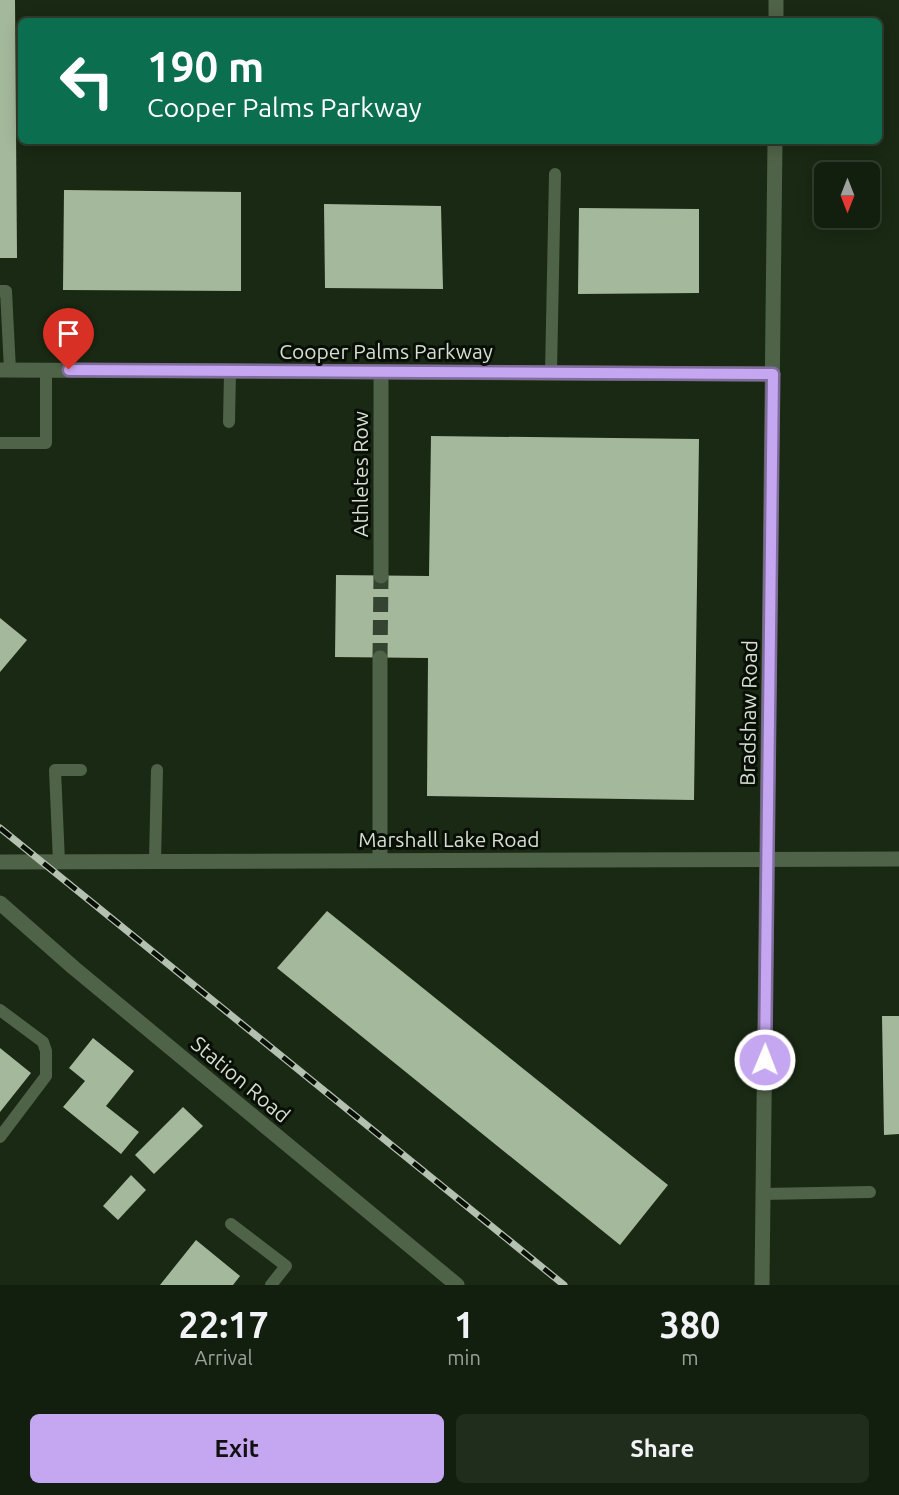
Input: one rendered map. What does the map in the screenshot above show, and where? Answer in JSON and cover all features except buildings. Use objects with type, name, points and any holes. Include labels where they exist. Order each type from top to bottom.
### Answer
[{"type":"street","points":[[776,0],[776,18]]},
{"type":"street","name":"Bradshaw Road","points":[[762,1285],[775,144]]},
{"type":"street","name":"Cooper Palms Parkway","points":[[5,370],[773,374]]},
{"type":"street","name":"Athletes Row","points":[[381,372],[381,576]]},
{"type":"street","points":[[380,658],[380,860]]},
{"type":"street","name":"Marshall Lake Road","points":[[0,862],[899,859]]},
{"type":"street","name":"Station Road","points":[[0,903],[74,968],[457,1285]]},
{"type":"lane","points":[[551,373],[555,174]]},
{"type":"lane","points":[[0,291],[6,291],[5,370]]},
{"type":"lane","points":[[0,443],[46,443],[46,370]]},
{"type":"lane","points":[[229,422],[230,372]]},
{"type":"lane","points":[[59,862],[55,770],[81,770]]},
{"type":"lane","points":[[155,861],[157,770]]},
{"type":"lane","points":[[0,1010],[43,1042],[46,1051],[46,1076],[0,1137]]},
{"type":"lane","points":[[763,1194],[870,1192]]},
{"type":"lane","points":[[231,1224],[286,1266],[271,1285]]},
{"type":"tunnel","points":[[380,658],[381,576]]},
{"type":"railway","points":[[0,828],[564,1285]]},
{"type":"route","points":[[69,370],[773,374],[765,1060]]}]
